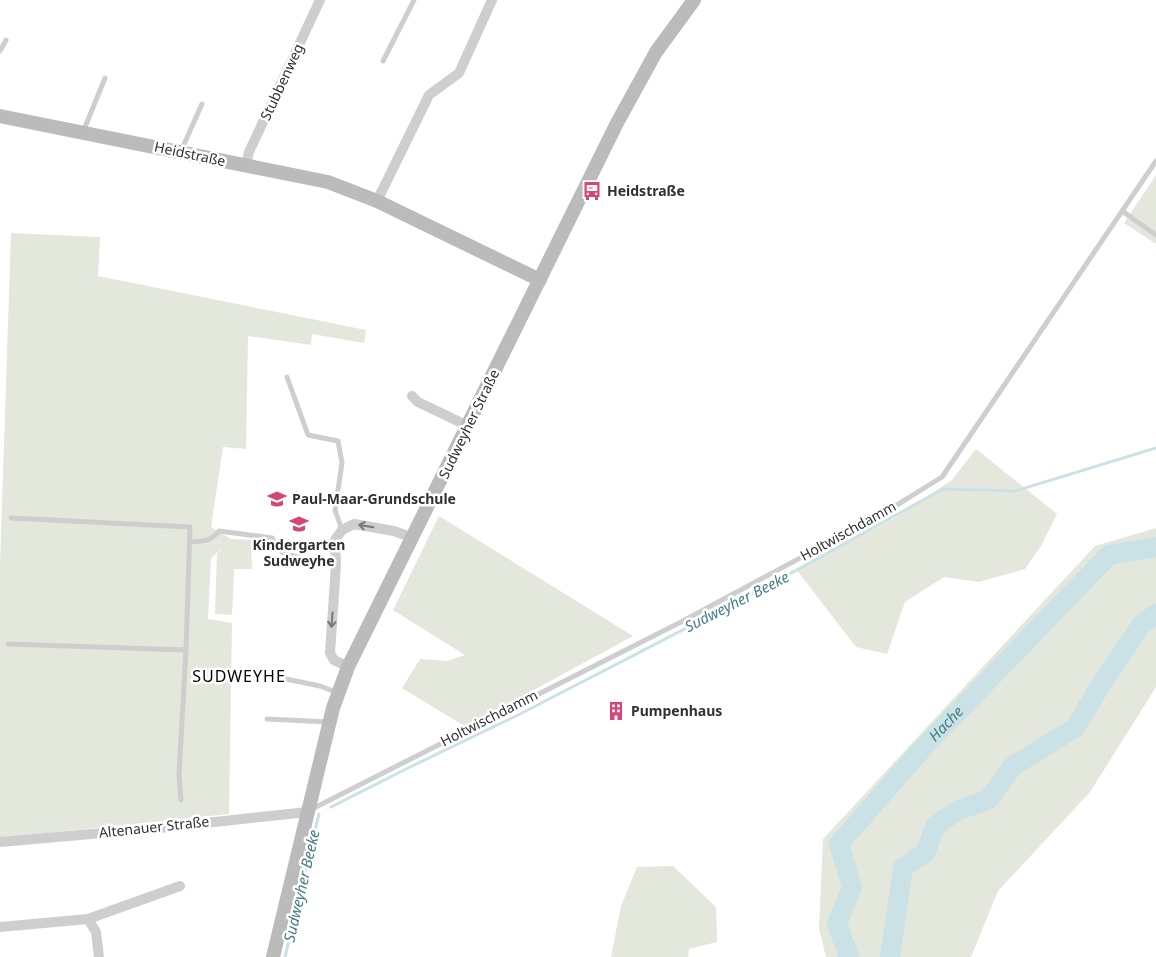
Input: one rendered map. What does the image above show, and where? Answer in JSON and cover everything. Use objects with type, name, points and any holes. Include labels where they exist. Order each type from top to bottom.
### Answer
[{"type":"main road","name":"Sudweyher Straße","points":[[273,957],[330,722],[348,667],[638,83],[656,52],[694,0]]},
{"type":"main road","name":"Heidstraße","points":[[0,116],[328,182],[377,201],[540,280]]},
{"type":"street","name":"Stubbenweg","points":[[246,165],[249,152],[320,0]]},
{"type":"street","points":[[377,201],[429,95],[459,73],[492,0]]},
{"type":"street","points":[[412,396],[418,402],[468,426]]},
{"type":"street","points":[[348,667],[334,660],[330,653],[336,540],[342,530],[354,524],[394,531],[413,538]]},
{"type":"street","name":"Altenauer Straße","points":[[0,842],[160,828],[307,812]]},
{"type":"street","points":[[0,927],[88,919],[180,886]]},
{"type":"street","points":[[88,919],[96,932],[99,957]]},
{"type":"lane","points":[[383,61],[414,0]]},
{"type":"lane","points":[[0,51],[6,40]]},
{"type":"lane","points":[[82,132],[104,78]]},
{"type":"lane","points":[[181,152],[202,104]]},
{"type":"lane","name":"Holtwischdamm","points":[[307,812],[681,622],[884,513],[942,477],[1156,161]]},
{"type":"lane","points":[[1122,211],[1156,235]]},
{"type":"lane","points":[[287,377],[308,435],[338,441],[342,463],[335,510],[342,530]]},
{"type":"lane","points":[[11,518],[190,527],[179,775],[181,800]]},
{"type":"lane","points":[[190,542],[214,538],[219,531],[272,538],[284,554],[336,565]]},
{"type":"lane","points":[[8,644],[186,650]]},
{"type":"lane","points":[[281,678],[320,686],[338,693]]},
{"type":"lane","points":[[267,719],[330,722]]},
{"type":"shaded area","points":[[1156,175],[1156,244],[1124,223]]},
{"type":"shaded area","points":[[11,233],[100,237],[98,276],[366,330],[364,343],[312,334],[311,345],[248,336],[246,449],[223,447],[211,527],[231,539],[251,540],[252,569],[234,569],[232,615],[215,614],[217,554],[222,548],[211,558],[208,619],[232,623],[229,814],[0,838],[0,566]]},
{"type":"shaded area","points":[[976,449],[1057,514],[1041,546],[1025,569],[979,582],[944,577],[905,602],[887,654],[856,647],[796,569],[895,518],[952,480]]},
{"type":"shaded area","points":[[439,516],[633,636],[466,727],[402,688],[420,659],[447,661],[465,655],[393,610]]},
{"type":"shaded area","points":[[1156,528],[1156,687],[1090,792],[998,891],[971,957],[826,957],[819,929],[823,839],[1095,546]]},
{"type":"shaded area","points":[[673,866],[716,907],[717,942],[689,949],[688,957],[611,957],[621,906],[637,867]]},
{"type":"waterway","name":"Sudweyher Beeke","points":[[331,807],[520,714],[766,587],[943,489],[1015,491],[1156,448]]},
{"type":"waterway","name":"Hache","points":[[849,957],[837,924],[852,888],[839,844],[922,749],[1109,555],[1156,547]]},
{"type":"waterway","name":"Hache","points":[[890,957],[903,868],[926,852],[935,826],[958,810],[988,800],[1013,766],[1075,728],[1102,683],[1142,624],[1156,614]]},
{"type":"waterway","name":"Sudweyher Beeke","points":[[285,957],[319,814]]},
{"type":"place","name":"Heidstraße","points":[[592,191]]},
{"type":"place","name":"Paul-Maar-Grundschule","points":[[277,499]]},
{"type":"place","name":"Kindergarten Sudweyhe","points":[[299,524]]},
{"type":"place","name":"Pumpenhaus","points":[[616,711]]},
{"type":"district","name":"SUDWEYHE","points":[[239,676]]}]
